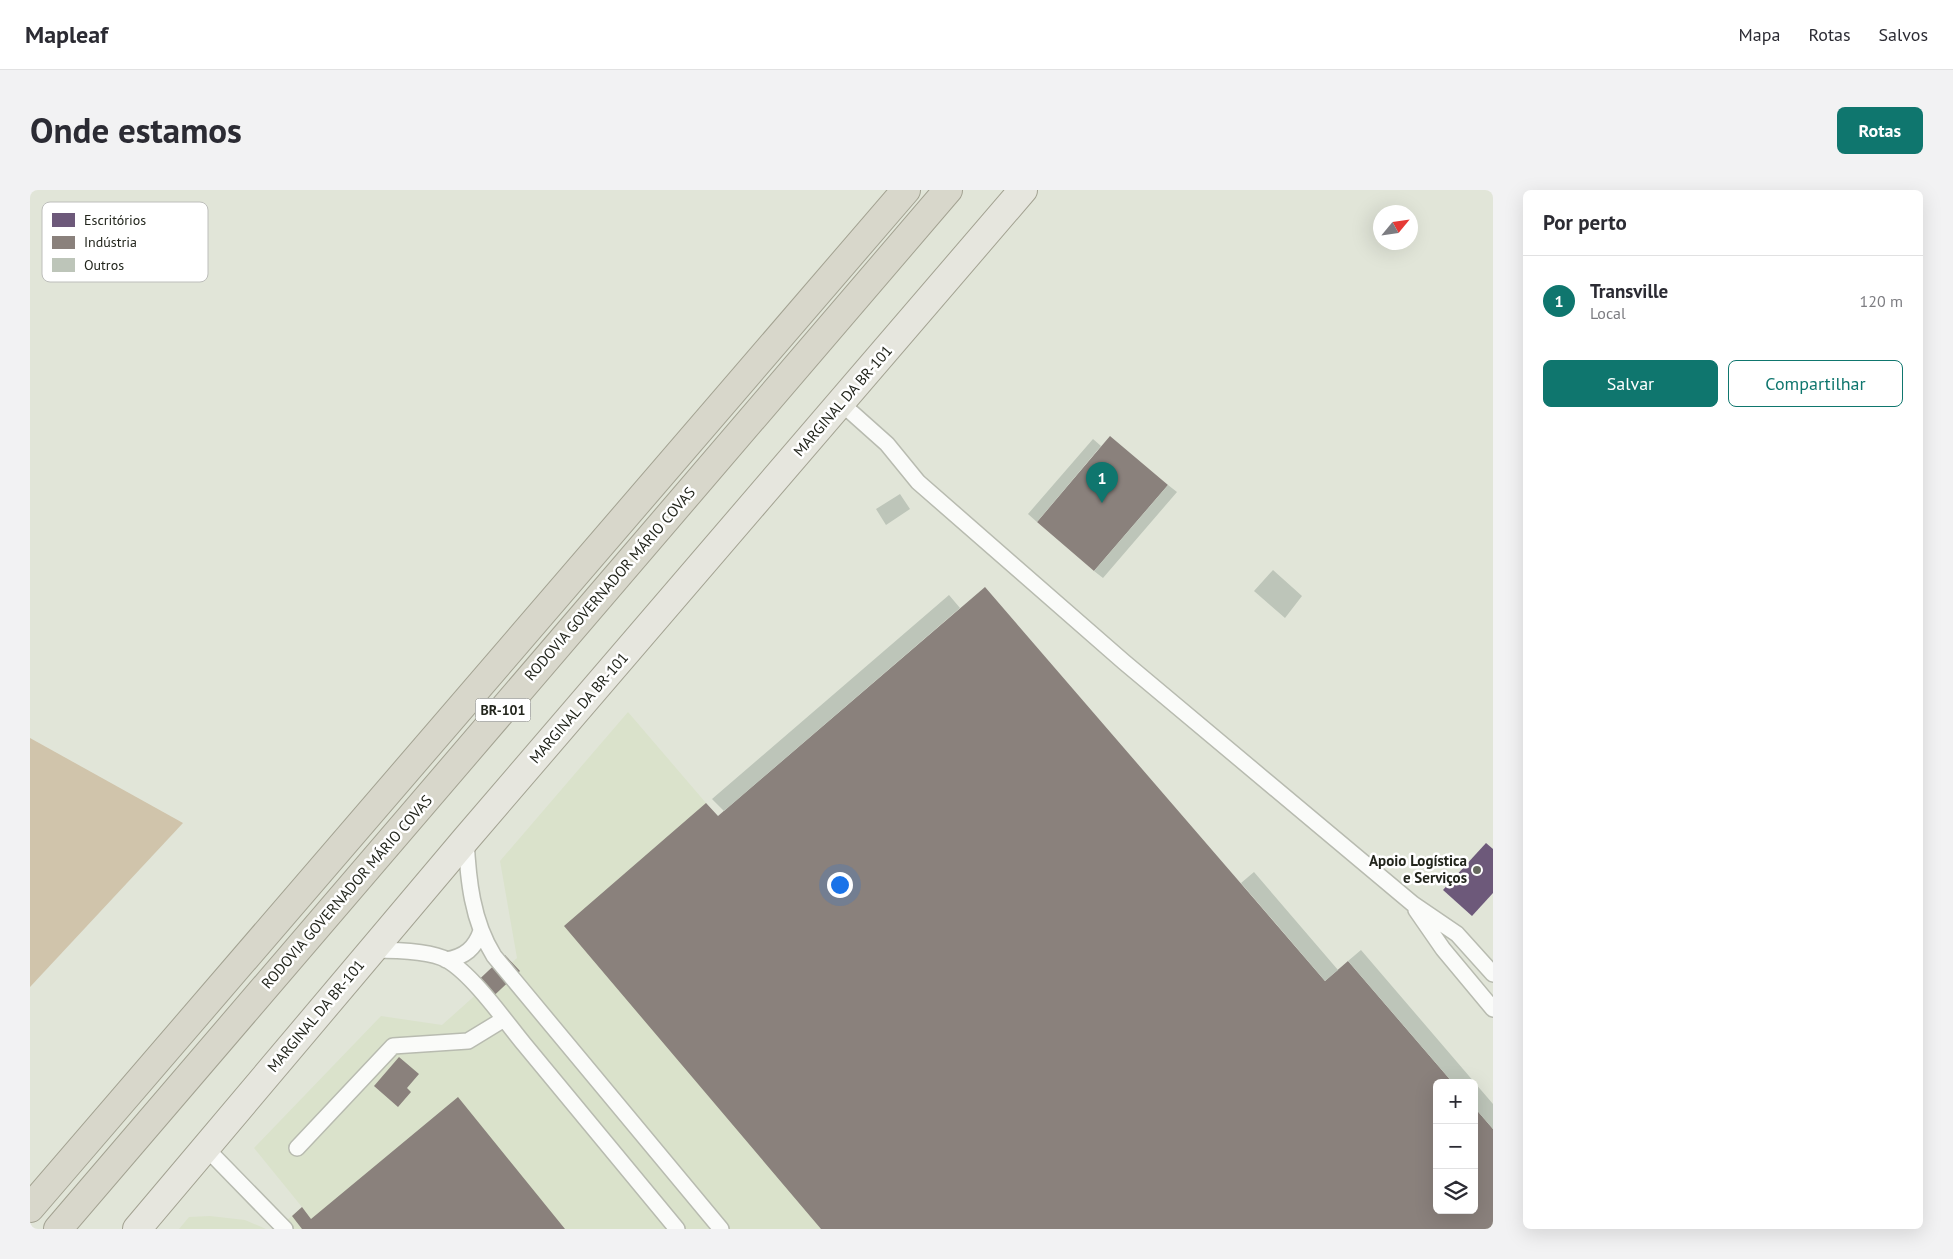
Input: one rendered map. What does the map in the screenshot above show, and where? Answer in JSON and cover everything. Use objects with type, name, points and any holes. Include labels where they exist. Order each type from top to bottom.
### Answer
[{"type":"highway","name":"BR-101","points":[[30,1208],[906,190]]},
{"type":"highway","name":"RODOVIA GOVERNADOR MÁRIO COVAS","points":[[58,1229],[948,190]]},
{"type":"main road","name":"MARGINAL DA BR-101","points":[[137,1229],[466,839],[1024,190]]},
{"type":"lane","points":[[841,403],[887,444],[926,488],[1124,662],[1412,904],[1457,934],[1493,974]]},
{"type":"lane","points":[[466,839],[473,900],[481,931],[494,956],[721,1229]]},
{"type":"lane","points":[[1412,904],[1443,949],[1493,1009]]},
{"type":"lane","points":[[372,950],[401,951],[446,960],[464,955],[472,949],[481,931]]},
{"type":"lane","points":[[446,960],[471,980],[676,1229]]},
{"type":"lane","points":[[297,1148],[393,1046],[468,1042],[504,1019]]},
{"type":"lane","points":[[206,1147],[285,1229]]},
{"type":"shaded area","points":[[628,712],[1071,1229],[277,1229],[302,1207],[254,1148],[381,1016],[442,1025],[517,958],[500,861]]},
{"type":"shaded area","points":[[30,738],[183,823],[30,987]]},
{"type":"shaded area","points":[[210,1216],[245,1220],[266,1229],[179,1229],[189,1217]]},
{"type":"building: Escritórios","name":"Apoio Logística e Serviços","points":[[1486,843],[1493,849],[1493,893],[1472,916],[1443,890]]},
{"type":"building: Indústria","points":[[1110,436],[1168,485],[1094,571],[1037,522]]},
{"type":"building: Indústria","points":[[985,587],[1325,981],[1348,961],[1450,1079],[1433,1079],[1433,1214],[1478,1214],[1478,1112],[1493,1129],[1493,1229],[821,1229],[564,926],[706,803],[718,816]]},
{"type":"building: Indústria","points":[[505,955],[520,971],[484,1005],[469,989]]},
{"type":"building: Indústria","points":[[399,1057],[419,1074],[407,1088],[411,1092],[398,1107],[374,1086]]},
{"type":"building: Indústria","points":[[458,1097],[565,1229],[302,1229],[292,1216],[302,1207],[311,1219]]},
{"type":"building: Outros","points":[[1093,439],[1101,446],[1037,522],[1028,514]]},
{"type":"building: Outros","points":[[1168,485],[1177,492],[1103,578],[1094,571]]},
{"type":"building: Outros","points":[[900,494],[910,509],[886,525],[876,509]]},
{"type":"building: Outros","points":[[1273,570],[1302,596],[1285,618],[1254,591]]},
{"type":"building: Outros","points":[[949,595],[960,608],[724,811],[712,799]]},
{"type":"building: Outros","points":[[1254,872],[1338,970],[1325,981],[1241,883]]},
{"type":"building: Outros","points":[[1361,950],[1472,1079],[1450,1079],[1348,961]]},
{"type":"building: Outros","points":[[1478,1086],[1493,1104],[1493,1129],[1478,1112]]},
{"type":"place","name":"Transville","points":[[1102,503]]},
{"type":"place","name":"Apoio Logística e Serviços","points":[[1477,870]]}]
